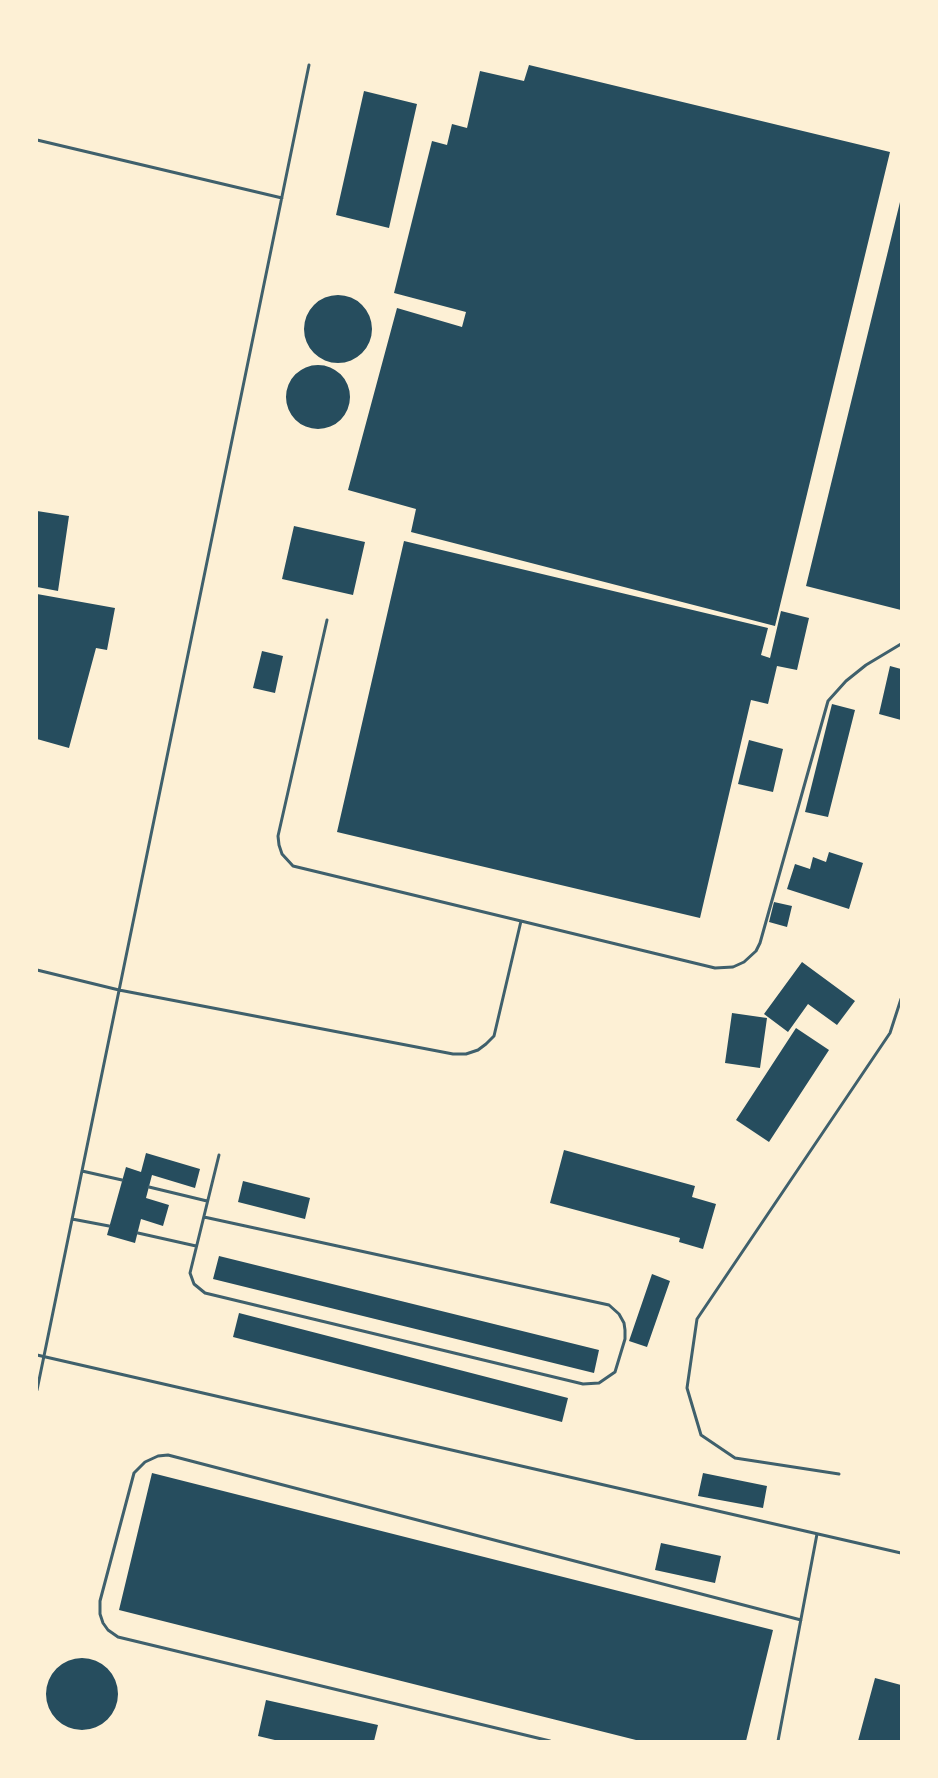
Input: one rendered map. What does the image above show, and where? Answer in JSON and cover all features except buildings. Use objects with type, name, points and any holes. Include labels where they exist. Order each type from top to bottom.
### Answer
[{"type":"lane","points":[[37,1390],[309,65]]},
{"type":"lane","points":[[37,140],[282,198]]},
{"type":"lane","points":[[326,620],[278,836],[282,854],[293,866],[716,968],[733,968],[744,962],[756,951],[760,943],[828,702],[846,681],[856,673],[901,644]]},
{"type":"lane","points":[[37,970],[119,990],[453,1054],[466,1054],[478,1050],[494,1036],[521,921]]},
{"type":"lane","points":[[839,1474],[735,1458],[701,1434],[687,1388],[697,1319],[890,1033],[901,999]]},
{"type":"lane","points":[[204,1217],[609,1305],[619,1314],[624,1323],[626,1339],[615,1372],[599,1383],[583,1384],[205,1293],[199,1290],[191,1279],[190,1273],[219,1155]]},
{"type":"lane","points":[[82,1171],[122,1180]]},
{"type":"lane","points":[[149,1187],[207,1201]]},
{"type":"lane","points":[[72,1218],[109,1226]]},
{"type":"lane","points":[[138,1233],[196,1246]]},
{"type":"lane","points":[[37,1355],[901,1553]]},
{"type":"lane","points":[[550,1741],[118,1637],[108,1630],[103,1623],[100,1614],[100,1602],[134,1474],[145,1462],[158,1456],[168,1455],[801,1620]]},
{"type":"lane","points":[[778,1741],[817,1534]]}]
